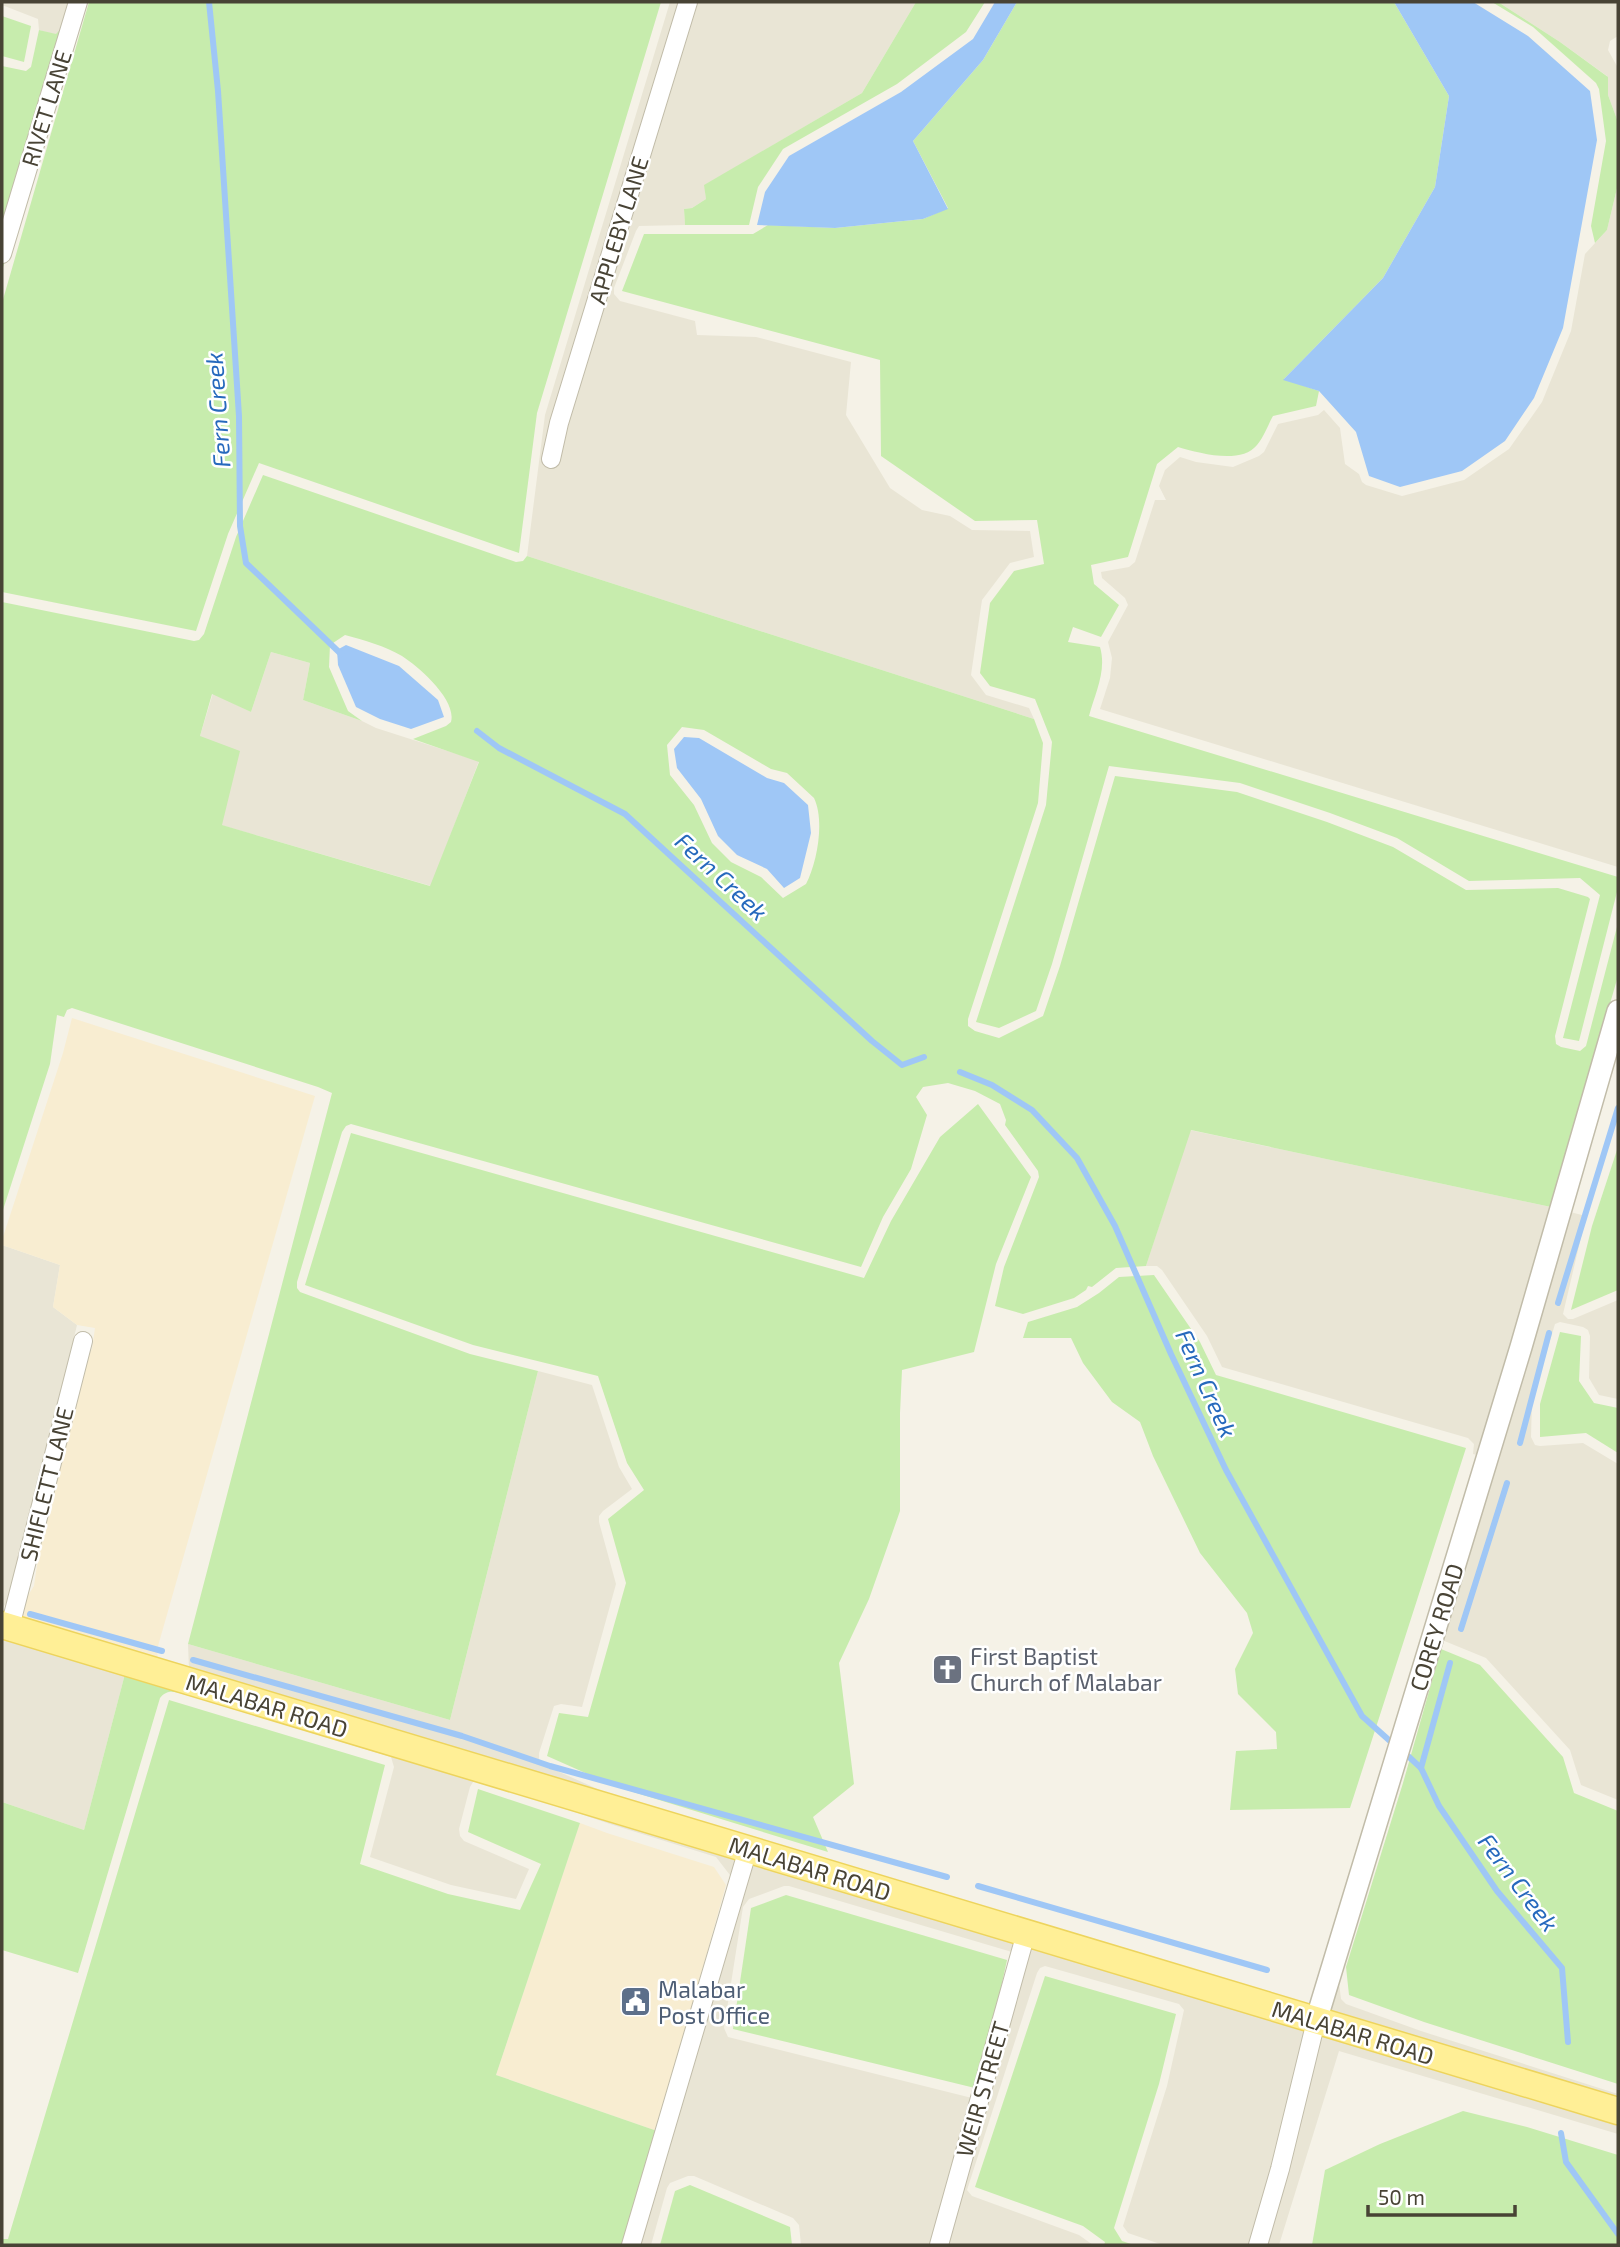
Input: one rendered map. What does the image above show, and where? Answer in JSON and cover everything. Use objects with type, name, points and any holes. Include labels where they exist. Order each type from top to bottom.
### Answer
[{"type":"main road","name":"MALABAR ROAD","points":[[6,1626],[1618,2111]]},
{"type":"street","name":"RIVET LANE","points":[[2,254],[78,2]]},
{"type":"street","name":"APPLEBY LANE","points":[[551,459],[559,423],[688,2]]},
{"type":"street","name":"COREY ROAD","points":[[1258,2245],[1317,2021],[1517,1359],[1618,1011]]},
{"type":"street","name":"SHIFLETT LANE","points":[[6,1626],[83,1340]]},
{"type":"street","points":[[631,2245],[748,1849]]},
{"type":"street","name":"WEIR STREET","points":[[939,2245],[1026,1933]]},
{"type":"shaded area","points":[[2,2],[77,2],[72,17],[56,35],[39,30],[38,19],[2,5]]},
{"type":"shaded area","points":[[670,2],[916,2],[862,93],[705,185],[706,199],[692,208],[684,209],[685,225],[639,226],[614,294],[620,301],[695,321],[697,335],[756,337],[851,362],[846,415],[890,488],[922,510],[950,516],[972,530],[1030,531],[1034,557],[1010,563],[982,600],[971,675],[986,695],[1029,708],[1034,719],[527,556],[545,415]]},
{"type":"shaded area","points":[[1498,2],[1618,2],[1618,36],[1610,41],[1608,50],[1618,68],[1618,122],[1608,95],[1607,76]]},
{"type":"shaded area","points":[[1618,184],[1618,867],[1100,709],[1110,678],[1112,658],[1108,642],[1128,605],[1125,598],[1102,578],[1101,572],[1129,567],[1135,562],[1155,500],[1166,500],[1159,486],[1165,470],[1180,457],[1233,467],[1264,452],[1278,424],[1318,415],[1324,410],[1340,428],[1345,464],[1359,474],[1366,485],[1402,496],[1464,480],[1509,449],[1542,402],[1571,331],[1585,254],[1607,230]]},
{"type":"shaded area","points":[[271,652],[310,663],[303,700],[376,728],[479,761],[431,886],[221,825],[226,803],[200,736],[213,693],[251,712]]},
{"type":"shaded area","points":[[72,1018],[315,1096],[158,1646],[157,1664],[22,1619],[25,1600],[34,1586],[43,1524],[83,1363],[92,1349],[95,1328],[77,1325],[53,1307],[60,1265],[2,1245],[2,1240]]},
{"type":"shaded area","points":[[1190,1130],[1551,1207],[1477,1455],[1473,1454],[1474,1444],[1468,1438],[1222,1367],[1207,1336],[1162,1270],[1157,1266],[1146,1266]]},
{"type":"shaded area","points":[[1570,1212],[1586,1216],[1563,1314],[1568,1319],[1573,1319],[1618,1300],[1618,1399],[1599,1395],[1589,1378],[1588,1330],[1560,1322],[1555,1324],[1532,1401],[1531,1437],[1535,1445],[1540,1446],[1583,1443],[1618,1464],[1618,1800],[1581,1785],[1570,1750],[1486,1658],[1442,1640]]},
{"type":"shaded area","points":[[2,1245],[60,1265],[53,1307],[77,1325],[11,1596],[2,1609]]},
{"type":"shaded area","points":[[538,1371],[592,1385],[619,1467],[632,1489],[599,1516],[616,1584],[582,1707],[561,1704],[554,1706],[539,1753],[539,1759],[544,1765],[613,1796],[189,1669],[188,1644],[450,1720]]},
{"type":"shaded area","points":[[2,1637],[125,1674],[84,1830],[2,1802]]},
{"type":"shaded area","points":[[189,1693],[478,1780],[470,1787],[459,1829],[460,1836],[464,1841],[529,1869],[516,1899],[451,1885],[370,1857],[394,1767],[391,1757],[190,1696]]},
{"type":"shaded area","points":[[502,1787],[1618,2123],[1618,2134],[1339,2051],[1279,2245],[1163,2245],[1128,2233],[1123,2226],[1167,2086],[1184,2010],[1179,2004],[1045,1966],[1037,1973],[967,2190],[972,2196],[1079,2235],[1093,2245],[801,2245],[799,2225],[793,2218],[694,2176],[688,2176],[670,2183],[667,2188],[651,2245],[632,2245],[733,1879],[716,1857]],"holes":[[[789,1886],[1012,1952],[976,2099],[728,2037],[724,2028],[743,1907],[749,1899]]]},
{"type":"shaded area","points":[[580,1823],[714,1867],[726,1885],[657,2131],[496,2075]]},
{"type":"shaded area","points":[[1339,1983],[1341,1999],[1346,2004],[1618,2094],[1618,2099],[1329,2013]]},
{"type":"green space","points":[[80,2],[2,271],[2,66],[26,71],[31,67],[39,30],[56,34],[72,17]]},
{"type":"green space","points":[[89,2],[661,2],[537,413],[519,553],[259,463],[228,534],[196,631],[2,592],[2,303]]},
{"type":"green space","points":[[916,2],[985,2],[966,32],[897,84],[783,149],[758,187],[749,225],[685,225],[684,209],[692,208],[706,199],[704,185],[862,93]]},
{"type":"green space","points":[[1017,2],[1394,2],[1449,96],[1435,187],[1383,278],[1284,379],[1319,391],[1316,406],[1273,416],[1257,445],[1241,455],[1219,456],[1178,447],[1157,464],[1128,557],[1091,565],[1094,584],[1119,605],[1101,637],[1073,627],[1068,642],[1100,647],[1101,673],[1089,716],[1618,877],[1618,888],[1579,1041],[1563,1038],[1600,895],[1580,878],[1469,881],[1397,838],[1240,783],[1109,766],[1036,1011],[999,1028],[976,1022],[1046,805],[1052,742],[1035,699],[990,686],[980,673],[990,603],[1014,571],[1044,564],[1037,520],[975,521],[881,456],[880,360],[622,291],[644,234],[753,234],[768,225],[835,228],[923,219],[948,208],[913,141],[983,60]]},
{"type":"green space","points":[[1492,2],[1498,2],[1560,42],[1608,77],[1608,95],[1618,122],[1618,184],[1607,230],[1595,243],[1591,226],[1606,141],[1599,89],[1596,83],[1533,27]]},
{"type":"green space","points":[[2,16],[31,26],[24,62],[2,56]]},
{"type":"green space","points":[[263,475],[516,562],[523,561],[527,556],[1034,719],[1043,743],[1038,803],[968,1019],[968,1026],[975,1031],[999,1038],[1043,1016],[1115,776],[1237,792],[1393,847],[1466,890],[1558,888],[1588,897],[1590,899],[1555,1036],[1556,1044],[1580,1051],[1586,1046],[1618,923],[1618,976],[1551,1207],[1191,1130],[1146,1266],[1116,1268],[1074,1298],[1023,1314],[995,1306],[1004,1267],[1039,1177],[1038,1171],[1005,1125],[1006,1120],[1000,1104],[975,1091],[948,1083],[923,1087],[916,1097],[927,1115],[911,1169],[883,1217],[861,1267],[351,1124],[342,1132],[297,1282],[300,1292],[470,1354],[538,1371],[450,1720],[188,1644],[332,1093],[72,1008],[67,1010],[64,1017],[57,1015],[50,1064],[2,1213],[2,602],[199,640],[204,634],[236,537]],"holes":[[[345,635],[382,646],[402,656],[427,676],[443,694],[451,713],[451,722],[413,739],[479,762],[430,886],[222,825],[240,751],[200,736],[212,694],[251,712],[271,652],[310,663],[303,700],[362,721],[348,711],[329,667],[330,645]],[[682,727],[704,730],[771,769],[787,773],[814,798],[819,818],[818,842],[806,884],[783,898],[761,877],[731,862],[712,843],[694,805],[670,775],[667,745]]]},
{"type":"green space","points":[[978,1104],[1031,1177],[996,1264],[974,1352],[902,1370],[900,1511],[869,1599],[839,1663],[854,1784],[813,1817],[828,1852],[617,1787],[547,1756],[559,1713],[588,1717],[626,1583],[608,1519],[644,1490],[627,1463],[598,1376],[473,1345],[305,1285],[351,1133],[864,1278],[891,1221],[940,1137]]},
{"type":"green space","points":[[1618,1147],[1618,1290],[1571,1310],[1592,1226]]},
{"type":"green space","points":[[1154,1275],[1200,1342],[1216,1375],[1466,1448],[1350,1808],[1230,1810],[1236,1751],[1277,1749],[1276,1732],[1238,1694],[1235,1669],[1253,1633],[1247,1613],[1200,1553],[1153,1456],[1140,1422],[1112,1402],[1083,1363],[1071,1338],[1023,1338],[1028,1322],[1077,1307],[1119,1277]]},
{"type":"green space","points":[[1560,1332],[1581,1336],[1579,1381],[1594,1403],[1618,1408],[1618,1453],[1586,1433],[1540,1437],[1540,1404]]},
{"type":"green space","points":[[1441,1649],[1480,1665],[1563,1757],[1574,1793],[1618,1811],[1618,2084],[1349,1995],[1346,1967]]},
{"type":"green space","points":[[125,1674],[189,1693],[190,1696],[170,1692],[160,1698],[78,1973],[2,1950],[2,1802],[84,1830]]},
{"type":"green space","points":[[169,1700],[385,1765],[360,1864],[448,1894],[520,1910],[541,1864],[468,1832],[478,1789],[580,1823],[496,2075],[657,2131],[623,2245],[2,2245],[2,2239],[8,2239]]},
{"type":"green space","points":[[786,1895],[1007,1960],[979,2089],[733,2029],[751,1908]]},
{"type":"green space","points":[[1045,1976],[1176,2014],[1159,2084],[1114,2228],[1122,2241],[1134,2245],[1104,2245],[1105,2242],[1083,2226],[975,2187]]},
{"type":"green space","points":[[1463,2111],[1618,2155],[1618,2245],[1312,2245],[1325,2170],[1380,2144]]},
{"type":"green space","points":[[690,2185],[790,2227],[792,2245],[660,2245],[675,2191]]},
{"type":"water","points":[[995,2],[1017,2],[983,60],[913,141],[948,209],[923,219],[835,228],[757,225],[765,192],[789,156],[901,92],[973,39]]},
{"type":"water","points":[[1394,2],[1473,2],[1528,36],[1590,91],[1597,140],[1563,328],[1534,398],[1505,441],[1462,471],[1400,487],[1369,476],[1356,432],[1319,391],[1283,380],[1383,278],[1435,187],[1449,96]]},
{"type":"water","points":[[346,645],[399,666],[438,700],[444,717],[411,729],[380,719],[356,707],[338,665],[337,650]]},
{"type":"water","points":[[684,737],[699,738],[767,778],[784,783],[808,805],[811,833],[800,878],[784,888],[767,869],[737,855],[718,836],[701,799],[677,768],[674,749]]},
{"type":"waterway","name":"Fern Creek","points":[[209,2],[218,91],[239,416],[240,526],[246,563],[341,654]]},
{"type":"waterway","name":"Fern Creek","points":[[477,731],[499,748],[625,814],[872,1041],[902,1065],[924,1057]]},
{"type":"waterway","name":"Fern Creek","points":[[960,1072],[992,1085],[1032,1110],[1077,1158],[1115,1226],[1226,1470],[1362,1716],[1390,1741]]},
{"type":"waterway","points":[[1558,1303],[1618,1108]]},
{"type":"waterway","points":[[1520,1443],[1549,1333]]},
{"type":"waterway","points":[[1461,1629],[1507,1483]]},
{"type":"waterway","points":[[30,1614],[162,1651]]},
{"type":"waterway","points":[[193,1660],[462,1736],[550,1766],[947,1877]]},
{"type":"waterway","points":[[1421,1768],[1450,1663]]},
{"type":"waterway","name":"Fern Creek","points":[[1408,1756],[1421,1768],[1439,1806],[1497,1891],[1562,1968],[1568,2042]]},
{"type":"waterway","points":[[978,1886],[1267,1970]]},
{"type":"waterway","name":"Fern Creek","points":[[1561,2133],[1566,2162],[1618,2234]]},
{"type":"place","name":"First Baptist Church of Malabar","points":[[947,1669]]},
{"type":"place","name":"Malabar Post Office","points":[[635,2002]]}]
